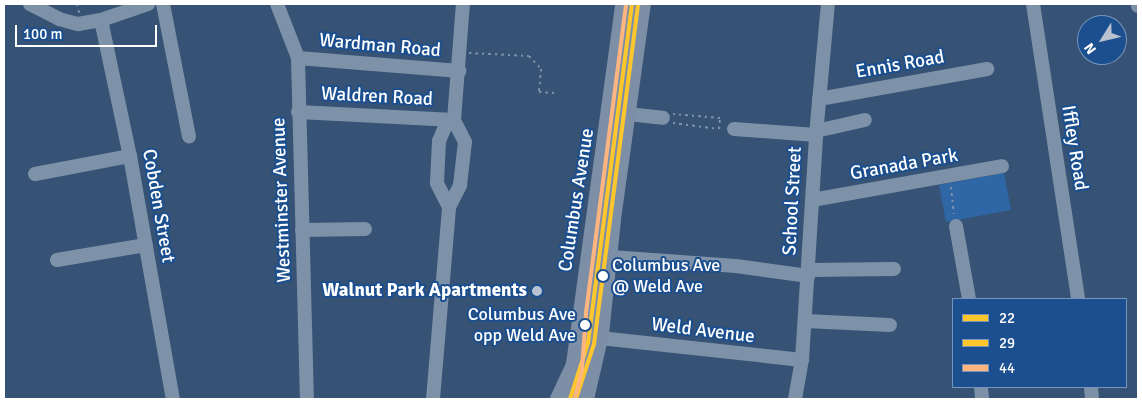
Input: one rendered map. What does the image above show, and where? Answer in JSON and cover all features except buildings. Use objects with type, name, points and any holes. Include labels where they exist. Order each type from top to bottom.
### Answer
[{"type":"main road","name":"Columbus Avenue","points":[[558,399],[570,380],[575,360],[623,4]]},
{"type":"main road","name":"Columbus Avenue","points":[[586,399],[594,341],[611,256],[612,218],[643,4]]},
{"type":"street","points":[[30,4],[59,19],[78,24],[101,20],[148,4]]},
{"type":"street","points":[[163,4],[189,136]]},
{"type":"street","name":"Westminster Avenue","points":[[277,4],[298,58],[307,399]]},
{"type":"street","points":[[433,399],[449,207],[460,185],[465,142],[454,120],[463,4]]},
{"type":"street","name":"Columbus Avenue","points":[[581,399],[594,341],[632,4]]},
{"type":"street","name":"School Street","points":[[795,399],[802,360],[816,133],[828,4]]},
{"type":"street","name":"Iffley Road","points":[[1033,4],[1078,298]]},
{"type":"street","name":"Cobden Street","points":[[101,20],[130,156],[173,399]]},
{"type":"street","name":"Wardman Road","points":[[298,58],[459,71]]},
{"type":"street","name":"Ennis Road","points":[[820,99],[987,69]]},
{"type":"street","name":"Waldren Road","points":[[298,112],[454,120]]},
{"type":"street","points":[[627,114],[664,118]]},
{"type":"street","points":[[449,207],[437,183],[439,141],[445,127],[454,120]]},
{"type":"street","points":[[734,129],[816,133],[865,120]]},
{"type":"street","points":[[35,174],[130,156]]},
{"type":"street","name":"Granada Park","points":[[812,200],[1002,166]]},
{"type":"street","points":[[955,223],[969,298]]},
{"type":"street","points":[[302,230],[365,229]]},
{"type":"street","points":[[57,260],[146,245]]},
{"type":"street","points":[[611,256],[808,273],[894,269]]},
{"type":"street","points":[[805,321],[890,325]]},
{"type":"street","name":"Columbus Avenue","points":[[570,399],[594,341]]},
{"type":"street","name":"Weld Avenue","points":[[594,341],[802,360]]},
{"type":"path","points":[[465,52],[529,56],[541,69],[538,92],[556,93]]},
{"type":"path","points":[[678,124],[719,129],[720,118],[679,114]]},
{"type":"path","points":[[950,182],[955,223]]},
{"type":"shaded area","points":[[1004,173],[1011,210],[946,222],[939,185]]},
{"type":"transit line","name":"44","points":[[575,398],[582,369],[586,313],[626,4]]},
{"type":"transit line","name":"22","points":[[570,399],[588,343],[632,4]]},
{"type":"transit line","name":"29","points":[[576,399],[594,344],[638,5]]},
{"type":"place","name":"Columbus Ave @ Weld Ave","points":[[603,276]]},
{"type":"place","name":"Walnut Park Apartments","points":[[537,291]]},
{"type":"place","name":"Columbus Ave opp Weld Ave","points":[[585,325]]}]
